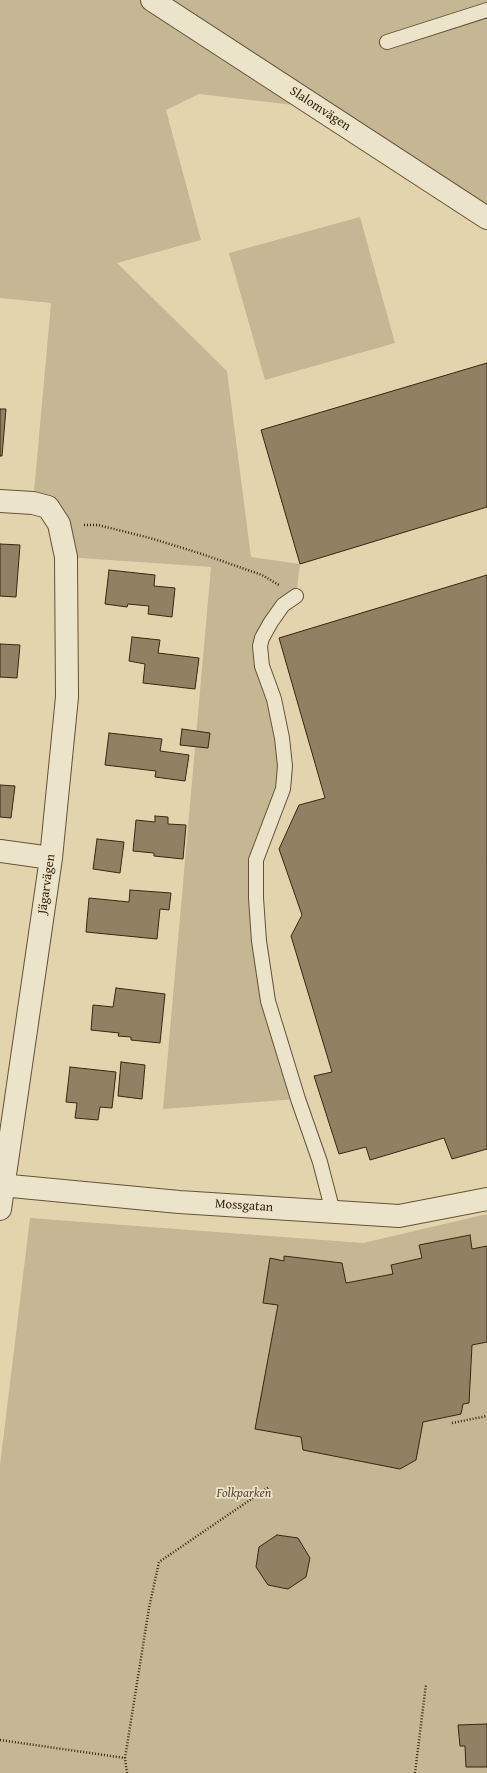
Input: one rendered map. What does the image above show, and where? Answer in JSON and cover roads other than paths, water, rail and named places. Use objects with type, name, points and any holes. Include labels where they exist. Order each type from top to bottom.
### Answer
[{"type":"street","name":"Slalomvägen","points":[[152,0],[487,218]]},
{"type":"street","name":"Jägarvägen","points":[[0,501],[33,503],[48,507],[59,524],[66,556],[67,697],[51,858],[1,1185],[0,1209]]},
{"type":"street","points":[[0,851],[51,858]]},
{"type":"street","name":"Mossgatan","points":[[1,1185],[179,1202],[399,1216],[487,1199]]},
{"type":"lane","points":[[386,42],[487,10]]},
{"type":"lane","points":[[296,596],[283,605],[262,638],[260,646],[262,666],[274,699],[282,738],[285,766],[283,789],[256,860],[256,898],[259,941],[268,1001],[298,1099],[320,1162],[333,1212]]},
{"type":"park label","name":"Folkparken","points":[[244,1494]]}]
